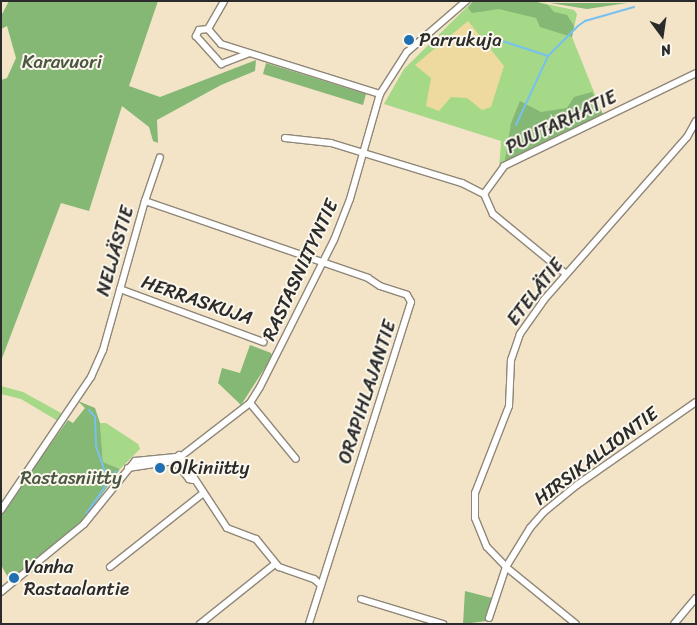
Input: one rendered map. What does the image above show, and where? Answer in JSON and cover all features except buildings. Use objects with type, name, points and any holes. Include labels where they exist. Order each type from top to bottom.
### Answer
[{"type":"street","points":[[208,29],[224,1]]},
{"type":"street","name":"RASTASNIITYNTIE","points":[[177,457],[250,403],[324,263],[364,152],[380,94],[407,52],[466,1]]},
{"type":"street","points":[[208,29],[221,44],[380,94]]},
{"type":"street","points":[[208,29],[199,30],[196,36],[221,64],[249,53]]},
{"type":"street","name":"PUUTARHATIE","points":[[484,194],[504,166],[696,73]]},
{"type":"street","name":"ETELÄTIE","points":[[576,624],[506,567],[482,539],[475,518],[474,493],[509,406],[511,360],[517,340],[537,308],[687,137],[696,121]]},
{"type":"street","points":[[285,138],[323,141],[462,183],[484,194],[493,214],[566,274]]},
{"type":"street","points":[[145,200],[160,157]]},
{"type":"street","name":"NELJÄSTIE","points":[[1,510],[60,426],[91,377],[103,350],[145,200],[324,263]]},
{"type":"street","name":"ORAPIHLAJANTIE","points":[[309,624],[411,302],[407,295],[380,286],[368,278],[324,263]]},
{"type":"street","name":"HERRASKUJA","points":[[120,289],[263,342]]},
{"type":"street","name":"HIRSIKALLIONTIE","points":[[488,618],[506,567],[530,528],[544,512],[591,475],[696,402]]},
{"type":"street","points":[[250,403],[296,459]]},
{"type":"street","points":[[1,592],[84,524],[128,468],[138,460],[177,457],[189,479],[193,480],[227,528],[256,539],[275,564],[314,579],[321,585]]},
{"type":"street","points":[[110,567],[202,494]]},
{"type":"street","points":[[200,624],[275,564]]},
{"type":"street","points":[[674,624],[696,598]]},
{"type":"street","points":[[361,599],[443,624]]},
{"type":"green space","name":"Karavuori","points":[[9,1],[158,1],[129,86],[160,97],[256,60],[255,71],[221,85],[157,120],[158,143],[153,141],[149,127],[122,106],[89,211],[61,203],[1,361],[1,80],[7,78],[16,58],[7,26],[1,29],[1,16]]},
{"type":"green space","points":[[473,1],[533,1],[574,10],[577,14],[572,37],[604,117],[499,170],[501,141],[384,104],[404,69]]},
{"type":"green space","points":[[473,1],[532,1],[548,5],[554,12],[567,15],[574,26],[572,37],[540,27],[536,18],[499,9],[472,13],[468,8]]},
{"type":"green space","points":[[550,3],[627,3],[587,9]]},
{"type":"green space","points":[[266,63],[366,94],[363,105],[263,74]]},
{"type":"green space","points":[[592,92],[604,117],[504,166],[511,123],[520,101],[541,112],[567,108],[574,97]]},
{"type":"green space","points":[[250,345],[271,353],[272,357],[241,405],[218,383],[222,368],[240,373]]},
{"type":"green space","points":[[1,386],[23,392],[61,413],[58,421],[21,399],[1,394]]},
{"type":"green space","name":"Rastasniitty","points":[[78,401],[95,408],[100,423],[103,462],[120,469],[84,519],[10,581],[1,565],[1,513],[68,420],[73,423],[85,408]]},
{"type":"green space","points":[[100,423],[106,423],[138,444],[140,449],[120,469],[103,462]]},
{"type":"green space","points":[[465,591],[492,598],[486,621],[463,624]]},
{"type":"sand","points":[[468,21],[504,66],[491,107],[482,110],[467,98],[451,97],[439,111],[426,106],[431,78],[415,65]]},
{"type":"waterway","points":[[516,125],[548,56],[585,21],[634,7]]},
{"type":"waterway","points":[[493,38],[548,56]]},
{"type":"waterway","points":[[89,410],[95,417],[96,446],[109,483]]},
{"type":"waterway","points":[[86,514],[116,471]]},
{"type":"place","name":"Parrukuja","points":[[409,40]]},
{"type":"place","name":"Olkiniitty","points":[[160,468]]},
{"type":"place","name":"Vanha Rastaalantie","points":[[14,578]]}]
